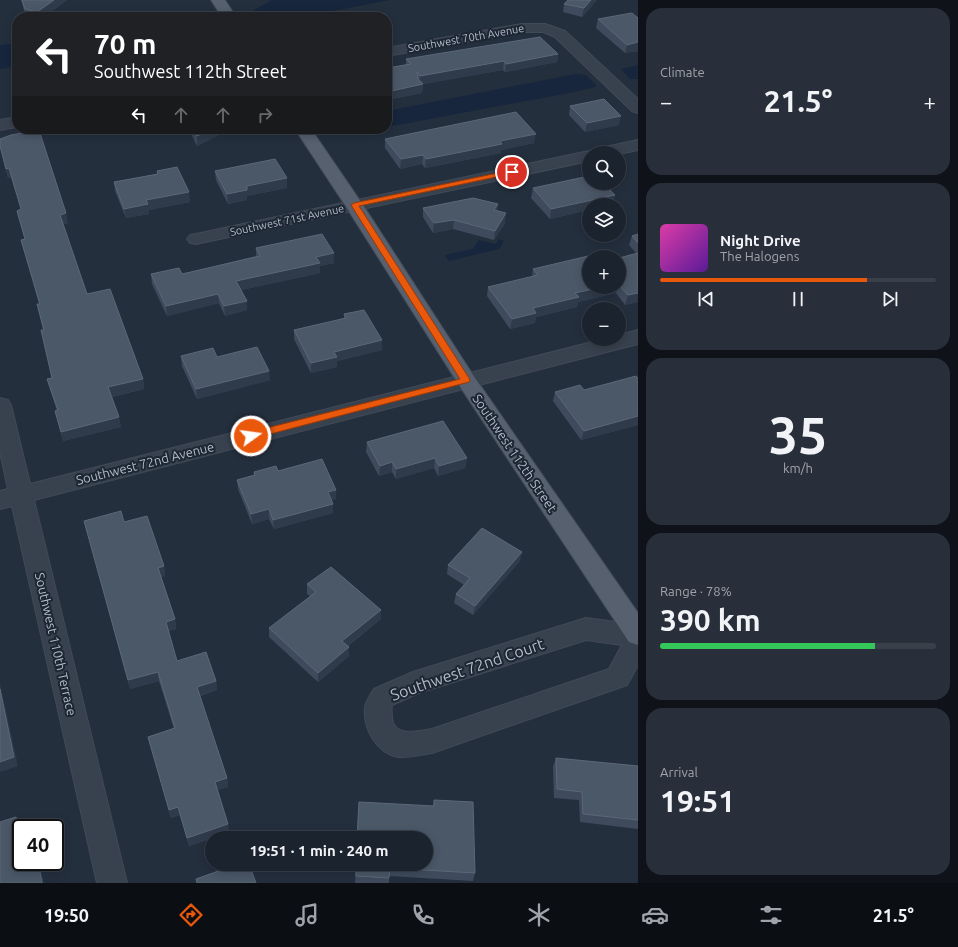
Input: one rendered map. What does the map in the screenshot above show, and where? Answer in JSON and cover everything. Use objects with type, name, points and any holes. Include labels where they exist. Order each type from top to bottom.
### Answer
[{"type":"main road","points":[[218,0],[226,12]]},
{"type":"main road","name":"Southwest 112th Street","points":[[306,134],[354,205],[466,380],[638,635]]},
{"type":"street","name":"Southwest 70th Avenue","points":[[392,51],[522,28],[545,28],[560,34],[638,108]]},
{"type":"street","points":[[0,125],[12,123]]},
{"type":"street","points":[[626,148],[638,146]]},
{"type":"street","name":"Southwest 71st Avenue","points":[[196,239],[582,157]]},
{"type":"street","name":"Southwest 72nd Avenue","points":[[11,497],[638,337]]},
{"type":"street","name":"Southwest 110th Terrace","points":[[0,406],[11,497],[112,883]]},
{"type":"street","name":"Southwest 72nd Court","points":[[638,635],[586,629],[413,684],[383,697],[378,707],[378,721],[385,736],[398,744],[414,744],[432,741],[618,677],[638,640]]},
{"type":"water","points":[[272,0],[390,0],[325,12],[255,12],[254,10]]},
{"type":"water","points":[[12,44],[12,67],[0,69],[0,45]]},
{"type":"water","points":[[638,65],[638,79],[630,79],[621,69]]},
{"type":"water","points":[[575,74],[586,75],[596,85],[596,87],[569,93],[392,126],[392,110]]},
{"type":"water","points":[[499,239],[504,241],[499,249],[449,261],[445,255],[473,249],[479,240],[496,244]]},
{"type":"building","points":[[22,0],[54,0],[37,12],[25,9]]},
{"type":"building","points":[[568,0],[591,0],[584,8],[564,4]]},
{"type":"building","points":[[632,13],[638,18],[638,42],[627,45],[598,19]]},
{"type":"building","points":[[540,37],[558,54],[506,64],[504,61],[420,76],[417,72],[418,79],[423,84],[392,91],[392,67],[411,64],[406,59]]},
{"type":"building","points":[[604,99],[621,116],[587,123],[570,106]]},
{"type":"building","points":[[516,112],[536,134],[500,141],[502,144],[426,159],[423,155],[401,159],[385,139]]},
{"type":"building","points":[[40,134],[66,213],[60,215],[87,294],[110,289],[143,379],[108,387],[119,417],[61,432],[55,411],[58,410],[47,379],[52,378],[41,330],[44,330],[37,304],[40,304],[21,240],[25,239],[17,211],[21,209],[9,168],[6,169],[0,146],[0,139],[11,135]]},
{"type":"building","points":[[275,159],[287,178],[247,186],[247,190],[227,194],[215,171]]},
{"type":"building","points":[[177,167],[189,192],[146,200],[148,204],[124,209],[114,182],[158,174],[157,171]]},
{"type":"building","points":[[582,178],[582,190],[610,190],[615,195],[601,198],[582,198],[582,202],[551,209],[533,188]]},
{"type":"building","points":[[473,198],[498,204],[494,210],[506,213],[495,231],[454,220],[434,223],[423,208]]},
{"type":"building","points":[[322,234],[334,253],[316,257],[320,263],[236,281],[247,301],[224,306],[218,294],[166,306],[151,274],[179,268],[182,274],[260,256],[256,248]]},
{"type":"building","points":[[638,234],[638,243],[632,236]]},
{"type":"building","points":[[638,253],[638,293],[628,295],[626,293],[626,256]]},
{"type":"building","points":[[582,257],[582,292],[575,293],[579,297],[533,308],[536,313],[512,319],[488,287],[538,275],[533,269]]},
{"type":"building","points":[[364,310],[382,340],[334,352],[337,357],[311,363],[294,330],[346,318],[344,314]]},
{"type":"building","points":[[257,347],[269,371],[196,389],[181,356],[213,348],[217,357]]},
{"type":"building","points":[[636,376],[638,378],[638,416],[584,431],[555,392],[580,385],[584,390]]},
{"type":"building","points":[[443,421],[467,458],[439,466],[435,458],[396,469],[392,462],[380,466],[367,442]]},
{"type":"building","points":[[322,459],[336,490],[328,492],[333,504],[273,520],[269,509],[251,514],[237,480],[255,475],[254,472],[276,466],[278,471]]},
{"type":"building","points":[[121,511],[124,522],[147,516],[164,566],[158,568],[175,619],[166,622],[177,661],[206,652],[216,681],[197,687],[227,778],[215,782],[228,824],[187,838],[178,807],[169,810],[148,737],[175,728],[158,672],[128,680],[84,521]]},
{"type":"building","points":[[482,528],[522,552],[475,606],[456,594],[470,578],[448,565]]},
{"type":"building","points":[[331,567],[381,610],[342,641],[349,647],[318,673],[269,628],[316,592],[307,584]]},
{"type":"building","points":[[0,689],[14,757],[0,762]]},
{"type":"building","points":[[556,758],[638,766],[638,820],[583,814],[582,792],[557,789]]},
{"type":"building","points":[[434,800],[473,802],[475,873],[433,871],[433,831],[357,831],[359,802],[434,806]]},
{"type":"building","points":[[16,817],[16,819],[12,819],[12,871],[40,871],[42,883],[0,883],[0,822]]},
{"type":"building","points":[[218,871],[252,871],[256,883],[197,883],[196,879]]},
{"type":"building","points":[[356,871],[390,871],[389,878],[356,876]]},
{"type":"route","points":[[251,436],[466,380],[354,205],[512,172]]}]
